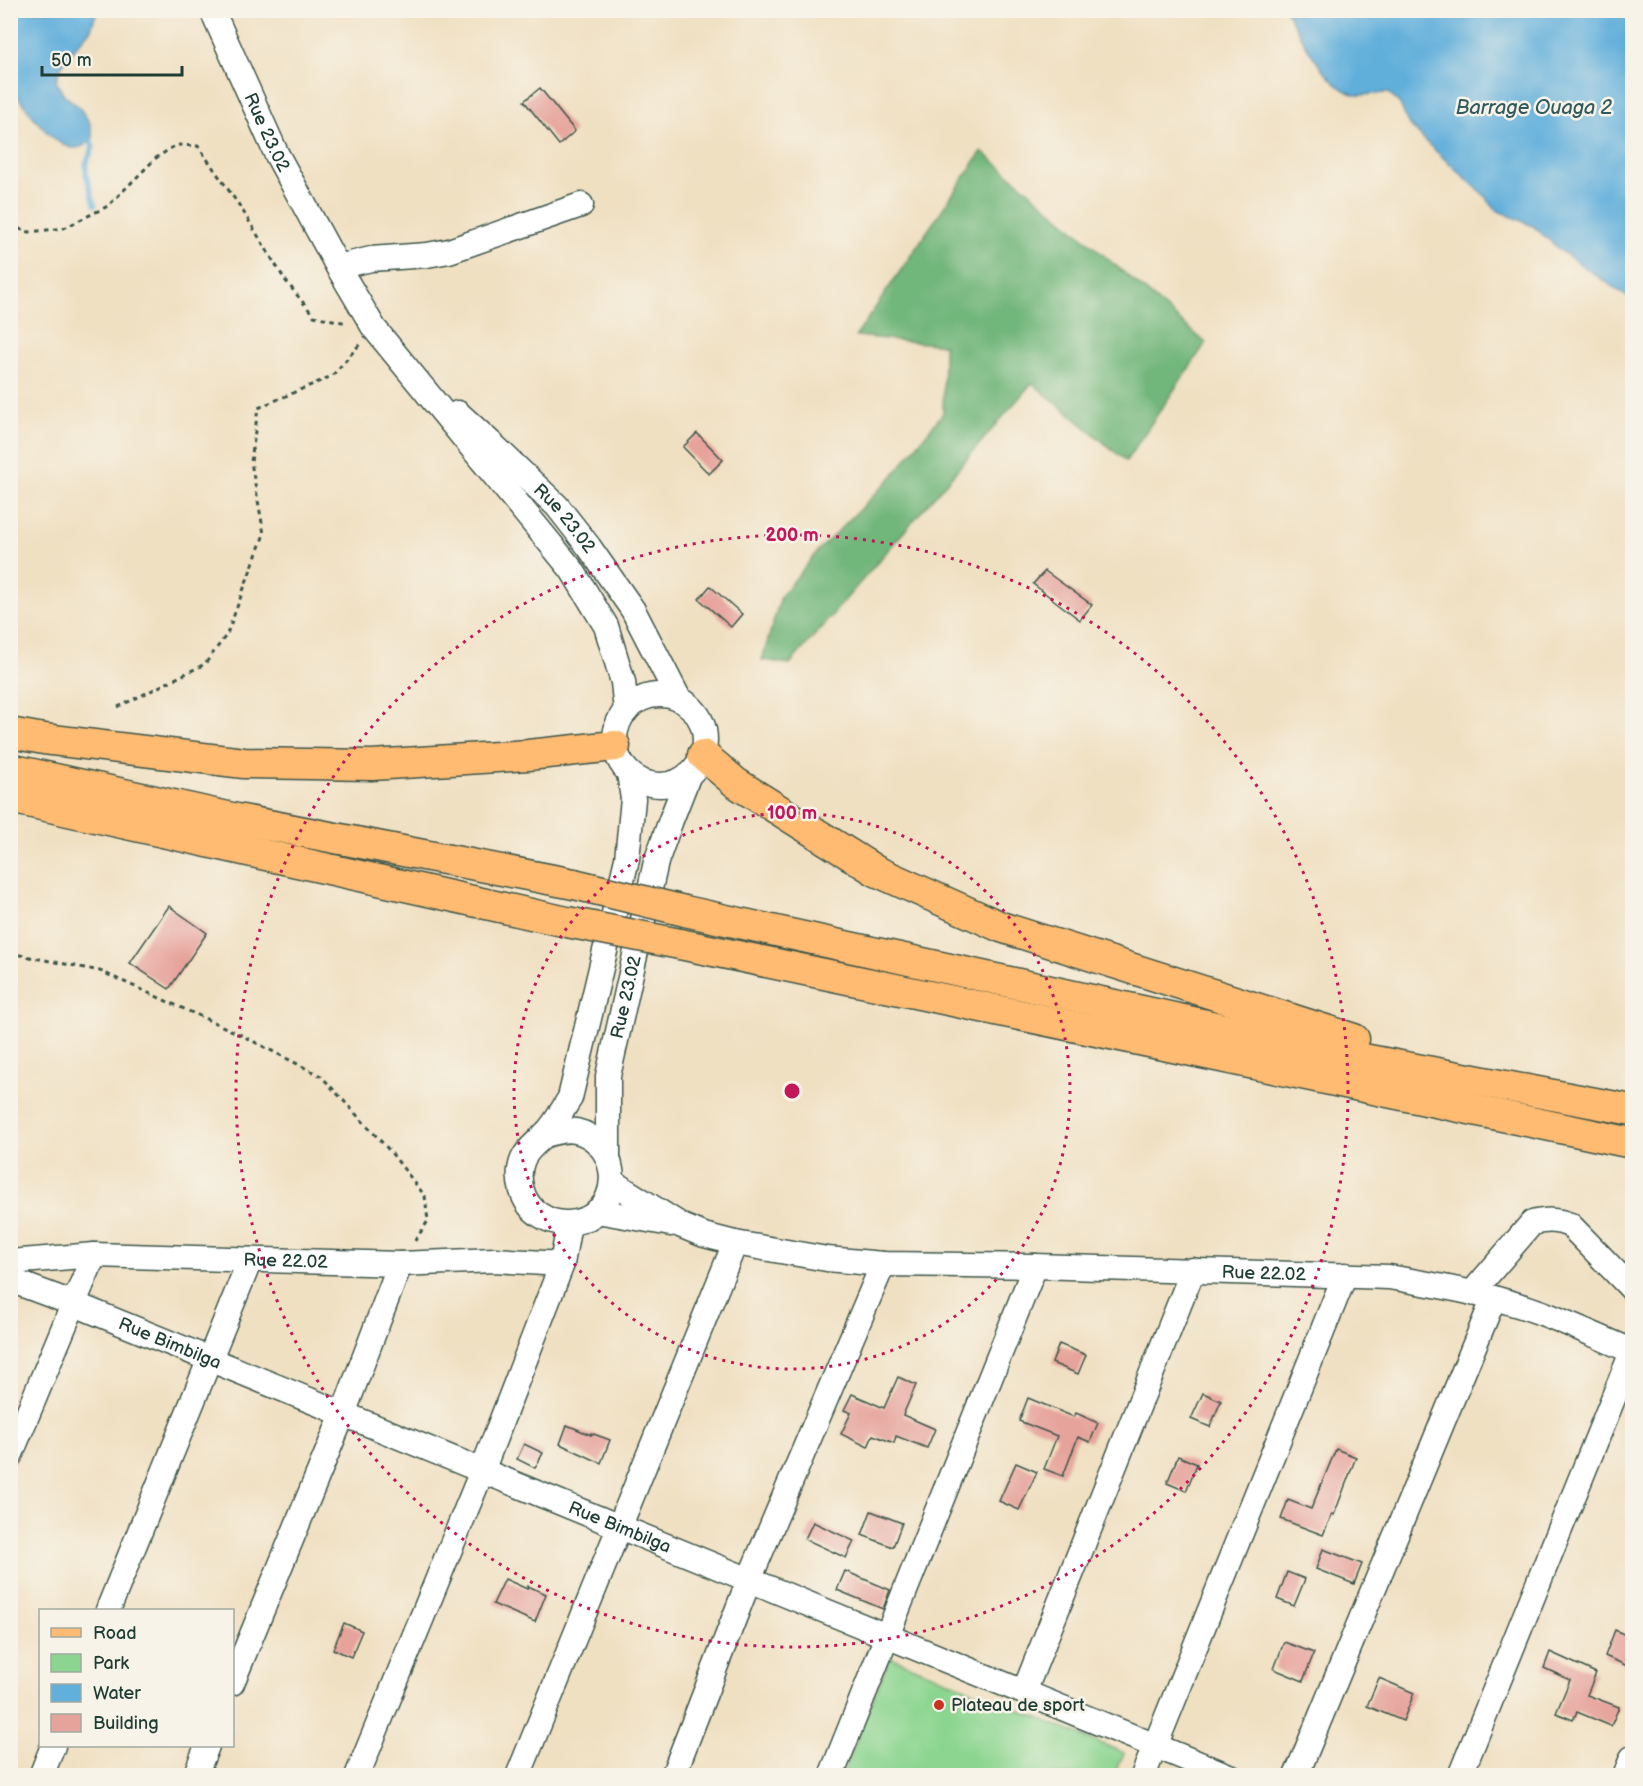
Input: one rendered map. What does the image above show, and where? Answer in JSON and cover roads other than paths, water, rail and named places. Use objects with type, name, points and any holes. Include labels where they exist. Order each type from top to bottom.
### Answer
[{"type":"main road","points":[[10,733],[44,739],[256,763],[372,765],[528,755],[615,746]]},
{"type":"main road","points":[[696,765],[736,783],[876,871],[1001,927],[1500,1085]]},
{"type":"main road","points":[[10,769],[237,819],[574,884],[685,911],[1348,1056],[1632,1110]]},
{"type":"main road","points":[[10,798],[567,922],[1632,1143]]},
{"type":"street","name":"Rue 23.02","points":[[212,10],[276,153],[374,328],[572,570],[606,626],[623,682],[626,711],[616,731],[615,746],[620,761],[629,773],[633,799],[627,859],[570,1098],[544,1135],[532,1145],[523,1158],[520,1173],[521,1189],[528,1203],[539,1215],[553,1222],[569,1224]]},
{"type":"street","points":[[338,267],[371,259],[449,251],[581,205]]},
{"type":"street","name":"Rue 23.02","points":[[409,369],[556,506],[589,547],[633,610],[679,699],[687,702],[697,713],[704,726],[706,741],[671,820],[656,862],[608,1076],[608,1155],[612,1168],[612,1182]]},
{"type":"street","points":[[626,711],[644,697],[659,694],[679,699]]},
{"type":"street","points":[[629,773],[642,781],[657,785],[672,784],[696,765]]},
{"type":"street","points":[[544,1135],[559,1131],[575,1131],[594,1140],[608,1155]]},
{"type":"street","points":[[357,1776],[482,1471],[562,1264],[569,1224],[593,1216],[609,1196],[612,1182],[682,1226],[704,1235],[735,1243],[827,1259],[884,1264],[749,1581],[674,1776]]},
{"type":"street","points":[[597,1211],[682,1226]]},
{"type":"street","points":[[1296,1776],[1483,1296],[1532,1223],[1546,1220],[1570,1225],[1632,1289]]},
{"type":"street","points":[[518,1776],[735,1243]]},
{"type":"street","points":[[10,1456],[94,1255]]},
{"type":"street","name":"Rue 22.02","points":[[10,1262],[94,1255],[400,1264],[494,1260],[562,1264]]},
{"type":"street","points":[[109,1609],[250,1260]]},
{"type":"street","points":[[234,1678],[343,1414],[400,1264]]},
{"type":"street","name":"Rue 22.02","points":[[884,1264],[1193,1270],[1389,1277],[1432,1284],[1542,1313],[1632,1351]]},
{"type":"street","points":[[831,1776],[1035,1266]]},
{"type":"street","points":[[1024,1692],[1193,1270]]},
{"type":"street","points":[[1143,1776],[1345,1275]]},
{"type":"street","name":"Rue Bimbilga","points":[[10,1280],[72,1303],[1229,1776]]},
{"type":"street","points":[[1460,1776],[1632,1351]]},
{"type":"street","points":[[41,1776],[53,1747]]},
{"type":"street","points":[[195,1776],[207,1747]]},
{"type":"street","points":[[1625,1776],[1632,1758]]},
{"type":"water","points":[[10,11],[97,11],[91,29],[68,56],[56,81],[63,94],[79,107],[90,123],[93,138],[84,146],[72,148],[56,140],[33,117],[16,94],[11,92]]},
{"type":"water","name":"Barrage Ouaga 2","points":[[1286,11],[1632,11],[1632,300],[1561,251],[1533,226],[1496,210],[1483,194],[1408,123],[1400,104],[1388,93],[1356,95],[1334,82],[1315,59]]},
{"type":"waterway","points":[[87,137],[90,138],[93,148],[86,163],[86,174],[95,205]]},
{"type":"place","name":"Plateau de sport","points":[[939,1705]]}]
